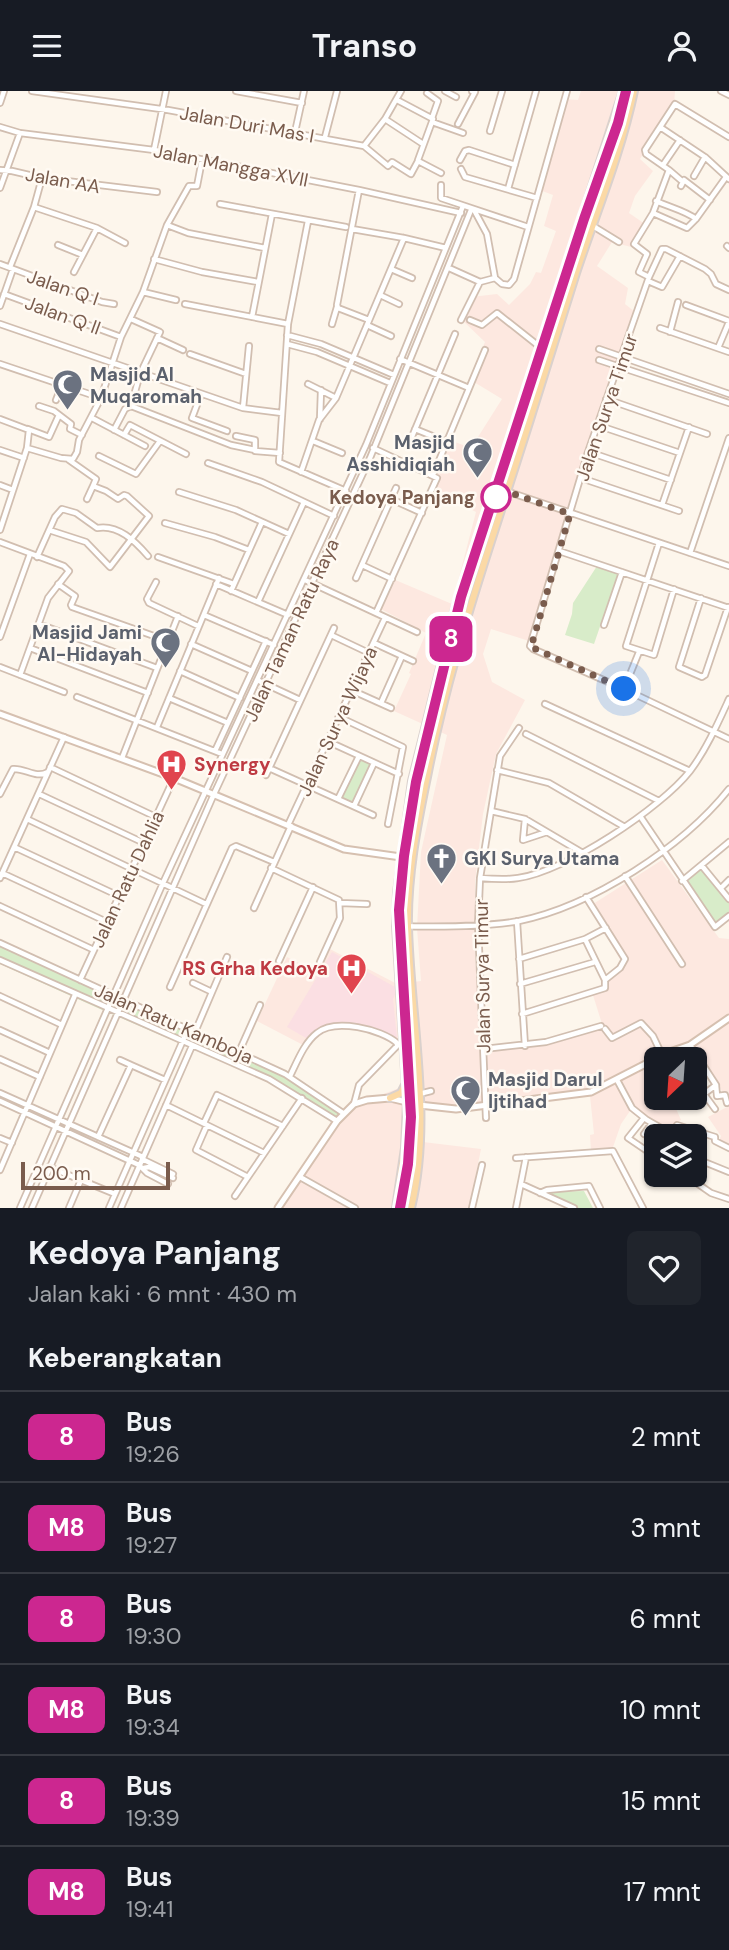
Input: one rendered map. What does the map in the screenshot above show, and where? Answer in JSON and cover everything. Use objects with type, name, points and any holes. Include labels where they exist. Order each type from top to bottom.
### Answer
[{"type":"main road","points":[[396,1208],[405,1148],[406,1083],[396,926],[401,857],[412,781],[454,612],[622,91]]},
{"type":"main road","points":[[411,1208],[420,1141],[408,926],[409,890],[426,781],[455,660],[592,223],[620,146],[634,91]]},
{"type":"main road","points":[[587,205],[598,208]]},
{"type":"main road","points":[[582,218],[592,223]]},
{"type":"main road","points":[[443,656],[449,661],[455,660]]},
{"type":"main road","points":[[440,670],[448,671],[452,675]]},
{"type":"main road","points":[[390,1098],[401,1093],[406,1083]]},
{"type":"street","points":[[0,103],[4,91]]},
{"type":"street","name":"Jalan Duri Mas I","points":[[32,91],[161,109],[364,146]]},
{"type":"street","points":[[87,99],[89,91]]},
{"type":"street","points":[[154,150],[166,91]]},
{"type":"street","points":[[236,91],[302,103]]},
{"type":"street","points":[[272,97],[274,91]]},
{"type":"street","points":[[295,132],[304,91]]},
{"type":"street","points":[[325,137],[337,91]]},
{"type":"street","points":[[401,91],[385,119],[364,146],[387,166],[393,162],[411,174],[438,101],[427,93]]},
{"type":"street","points":[[445,91],[457,97]]},
{"type":"street","points":[[458,124],[475,92],[472,91]]},
{"type":"street","points":[[490,131],[502,91]]},
{"type":"street","points":[[508,189],[536,91]]},
{"type":"street","points":[[473,210],[485,227],[495,278],[505,285],[512,282],[567,91]]},
{"type":"street","points":[[721,91],[729,95]]},
{"type":"street","points":[[397,100],[432,120],[463,133]]},
{"type":"street","points":[[710,200],[683,183],[645,152],[676,104],[729,138]]},
{"type":"street","points":[[385,119],[423,144]]},
{"type":"street","name":"Jalan Mangga XVII","points":[[0,127],[20,133],[154,150],[473,210],[528,227]]},
{"type":"street","points":[[653,213],[687,228],[728,178],[705,157],[660,127]]},
{"type":"street","points":[[0,188],[3,170],[20,133]]},
{"type":"street","points":[[663,165],[680,140]]},
{"type":"street","points":[[460,160],[465,151],[469,150],[515,165]]},
{"type":"street","points":[[694,176],[705,157]]},
{"type":"street","points":[[68,459],[75,456],[82,435],[101,398],[121,337],[143,292],[167,225],[188,186],[197,186],[202,160]]},
{"type":"street","points":[[418,161],[441,173]]},
{"type":"street","points":[[461,169],[465,177],[537,198]]},
{"type":"street","name":"Jalan AA","points":[[3,170],[42,179],[157,193]]},
{"type":"street","points":[[669,170],[653,213],[634,244],[647,253],[639,272],[662,287],[680,256],[711,273],[716,284],[729,290]]},
{"type":"street","points":[[683,183],[688,173]]},
{"type":"street","points":[[0,306],[42,179]]},
{"type":"street","points":[[441,185],[440,198],[462,210]]},
{"type":"street","points":[[332,324],[359,190]]},
{"type":"street","points":[[656,201],[696,219]]},
{"type":"street","points":[[220,204],[346,227]]},
{"type":"street","points":[[34,207],[97,228],[125,243]]},
{"type":"street","name":"Jalan Taman Ratu Raya","points":[[20,1208],[56,1128],[63,1122],[110,1010],[370,447],[462,210]]},
{"type":"street","name":"Jalan Taman Ratu Raya","points":[[32,1208],[64,1131],[63,1122],[110,1010],[210,792],[222,754],[261,682],[288,615],[309,582],[334,516],[370,447],[390,383],[405,361],[473,210]]},
{"type":"street","points":[[251,317],[272,214]]},
{"type":"street","points":[[485,227],[491,216]]},
{"type":"street","points":[[308,221],[288,324],[280,463],[346,491]]},
{"type":"street","points":[[592,223],[619,242]]},
{"type":"street","points":[[167,225],[188,233],[265,248]]},
{"type":"street","points":[[74,272],[97,228]]},
{"type":"street","points":[[352,229],[404,237],[446,248]]},
{"type":"street","points":[[320,420],[336,398],[404,237]]},
{"type":"street","points":[[58,245],[83,255]]},
{"type":"street","name":"Jalan Surya Timur","points":[[624,689],[530,646],[597,425],[648,279],[663,248],[680,256]]},
{"type":"street","points":[[154,259],[202,272],[258,282]]},
{"type":"street","name":"Jalan Q I","points":[[0,264],[114,304]]},
{"type":"street","points":[[449,268],[480,282],[495,278]]},
{"type":"street","points":[[391,269],[412,278]]},
{"type":"street","points":[[461,320],[480,282]]},
{"type":"street","points":[[143,292],[176,300]]},
{"type":"street","name":"Jalan Q II","points":[[4,294],[121,337]]},
{"type":"street","points":[[380,295],[399,304]]},
{"type":"street","points":[[670,332],[678,302]]},
{"type":"street","points":[[185,304],[288,324]]},
{"type":"street","points":[[686,305],[729,321],[718,348]]},
{"type":"street","points":[[337,307],[391,336]]},
{"type":"street","points":[[470,320],[482,325],[497,313],[540,347]]},
{"type":"street","points":[[114,430],[125,409],[131,406],[141,372],[160,331],[131,319]]},
{"type":"street","points":[[0,324],[243,408],[282,412]]},
{"type":"street","points":[[660,328],[729,352]]},
{"type":"street","points":[[411,439],[455,334]]},
{"type":"street","points":[[287,335],[321,344],[394,375]]},
{"type":"street","points":[[157,338],[183,350]]},
{"type":"street","points":[[287,344],[349,365],[390,383]]},
{"type":"street","points":[[243,408],[249,346]]},
{"type":"street","points":[[599,349],[729,394]]},
{"type":"street","points":[[433,475],[485,350]]},
{"type":"street","points":[[190,354],[246,374]]},
{"type":"street","points":[[599,360],[729,403]]},
{"type":"street","points":[[405,361],[470,388]]},
{"type":"street","points":[[0,364],[101,398]]},
{"type":"street","points":[[670,383],[673,376]]},
{"type":"street","points":[[308,384],[336,398]]},
{"type":"street","points":[[56,400],[62,385]]},
{"type":"street","points":[[301,472],[320,420],[321,390]]},
{"type":"street","points":[[201,394],[192,418],[227,432]]},
{"type":"street","points":[[606,399],[707,434]]},
{"type":"street","points":[[39,406],[71,423],[70,429],[82,435]]},
{"type":"street","points":[[131,406],[231,445],[280,453]]},
{"type":"street","points":[[0,419],[49,437],[59,415]]},
{"type":"street","points":[[92,418],[145,446]]},
{"type":"street","points":[[124,435],[130,425],[186,454]]},
{"type":"street","points":[[597,425],[680,453]]},
{"type":"street","points":[[662,505],[689,428]]},
{"type":"street","points":[[0,530],[27,448],[28,429]]},
{"type":"street","points":[[415,429],[447,442]]},
{"type":"street","points":[[236,436],[255,440],[254,450]]},
{"type":"street","points":[[690,553],[729,438]]},
{"type":"street","points":[[100,456],[136,474],[160,441]]},
{"type":"street","points":[[313,441],[342,453]]},
{"type":"street","points":[[370,447],[437,479],[376,613]]},
{"type":"street","points":[[27,448],[68,459],[96,479],[87,499]]},
{"type":"street","points":[[0,450],[24,458]]},
{"type":"street","points":[[589,452],[671,480]]},
{"type":"street","points":[[208,463],[262,482],[334,516]]},
{"type":"street","points":[[581,478],[679,511]]},
{"type":"street","points":[[0,485],[13,490]]},
{"type":"street","points":[[49,530],[86,542],[109,567],[149,516],[127,496],[118,499],[93,487]]},
{"type":"street","name":"Jalan Taman Ratu Raya","points":[[356,578],[396,488]]},
{"type":"street","points":[[506,491],[729,566]]},
{"type":"street","points":[[179,492],[218,503],[289,534]]},
{"type":"street","points":[[391,499],[422,513]]},
{"type":"street","points":[[258,602],[304,502]]},
{"type":"street","points":[[37,557],[57,513],[65,509],[76,513],[97,528],[108,527],[132,539],[148,555]]},
{"type":"street","points":[[231,591],[262,521]]},
{"type":"street","points":[[165,523],[249,550]]},
{"type":"street","points":[[0,542],[69,569],[48,598],[20,675]]},
{"type":"street","points":[[659,543],[627,647],[654,655],[674,589]]},
{"type":"street","points":[[559,551],[701,598],[729,608],[702,677],[679,667],[701,598]]},
{"type":"street","points":[[0,637],[30,554]]},
{"type":"street","points":[[158,557],[234,583]]},
{"type":"street","points":[[362,565],[392,579]]},
{"type":"street","points":[[604,625],[622,572]]},
{"type":"street","points":[[157,727],[219,578]]},
{"type":"street","points":[[156,582],[148,602],[198,626]]},
{"type":"street","points":[[309,582],[417,632]]},
{"type":"street","points":[[58,584],[75,596],[72,607],[168,641]]},
{"type":"street","points":[[216,585],[288,615]]},
{"type":"street","points":[[203,615],[274,645]]},
{"type":"street","points":[[122,758],[178,616]]},
{"type":"street","name":"Jalan Surya Wijaya","points":[[254,908],[327,741],[386,618]]},
{"type":"street","points":[[39,624],[158,668]]},
{"type":"street","points":[[266,775],[334,628]]},
{"type":"street","points":[[331,635],[369,653]]},
{"type":"street","points":[[215,751],[266,642]]},
{"type":"street","points":[[374,643],[413,661]]},
{"type":"street","points":[[191,644],[252,671]]},
{"type":"street","points":[[30,648],[148,693]]},
{"type":"street","points":[[639,652],[624,689],[729,739]]},
{"type":"street","points":[[381,703],[402,656]]},
{"type":"street","points":[[0,667],[64,692]]},
{"type":"street","points":[[180,671],[240,698]]},
{"type":"street","points":[[261,682],[300,700]]},
{"type":"street","points":[[351,690],[391,708]]},
{"type":"street","points":[[77,697],[222,754]]},
{"type":"street","points":[[169,698],[228,723]]},
{"type":"street","points":[[480,878],[517,879],[557,866],[640,815],[690,771],[729,699]]},
{"type":"street","points":[[545,704],[690,771]]},
{"type":"street","points":[[0,714],[210,792],[344,849],[401,857]]},
{"type":"street","points":[[339,717],[403,747],[388,824]]},
{"type":"street","name":"Jalan Surya Timur","points":[[486,1118],[478,924],[480,878],[500,756],[519,728]]},
{"type":"street","points":[[526,734],[659,801]]},
{"type":"street","points":[[64,737],[1,875],[107,922]]},
{"type":"street","points":[[327,741],[399,774]]},
{"type":"street","points":[[338,799],[359,756]]},
{"type":"street","points":[[354,806],[374,763]]},
{"type":"street","points":[[269,768],[373,815]]},
{"type":"street","points":[[0,794],[13,769],[37,775],[50,769],[156,817]]},
{"type":"street","points":[[497,770],[549,783],[623,826]]},
{"type":"street","name":"Jalan Ratu Dahlia","points":[[80,980],[174,778]]},
{"type":"street","points":[[396,926],[517,921],[586,897],[664,852],[704,819],[729,790]]},
{"type":"street","points":[[39,794],[144,843]]},
{"type":"street","points":[[491,811],[525,819],[582,852]]},
{"type":"street","points":[[640,815],[715,927],[729,916]]},
{"type":"street","points":[[27,819],[206,904]]},
{"type":"street","points":[[525,819],[523,840],[548,832]]},
{"type":"street","points":[[682,881],[729,842]]},
{"type":"street","points":[[170,987],[233,846],[274,862]]},
{"type":"street","points":[[14,847],[119,896]]},
{"type":"street","points":[[702,866],[729,899]]},
{"type":"street","points":[[271,868],[335,897],[340,903],[340,918],[320,962]]},
{"type":"street","points":[[625,876],[682,964]]},
{"type":"street","points":[[720,888],[729,880]]},
{"type":"street","points":[[279,961],[313,887]]},
{"type":"street","points":[[586,897],[626,961],[605,980]]},
{"type":"street","points":[[340,903],[367,904]]},
{"type":"street","points":[[0,906],[94,950]]},
{"type":"street","points":[[517,921],[525,1046]]},
{"type":"street","points":[[519,959],[585,939],[606,928]]},
{"type":"street","points":[[522,1014],[551,1007],[606,987],[585,939]]},
{"type":"street","name":"Jalan Ratu Kamboja","points":[[0,943],[290,1076],[343,1113]]},
{"type":"street","points":[[195,1032],[227,957]]},
{"type":"street","name":"Jalan Ratu Kamboja","points":[[1,962],[269,1079],[337,1121]]},
{"type":"street","points":[[520,984],[595,962]]},
{"type":"street","points":[[193,983],[212,992]]},
{"type":"street","points":[[0,1170],[75,995]]},
{"type":"street","points":[[0,996],[62,1025]]},
{"type":"street","points":[[239,1052],[260,1005]]},
{"type":"street","points":[[684,1047],[729,1018]]},
{"type":"street","points":[[484,1049],[525,1046],[603,1028],[612,1038],[641,1023],[653,1036],[658,1047]]},
{"type":"street","points":[[290,1076],[300,1055],[315,1034],[321,1031],[350,1027],[380,1033],[397,1046],[359,1085],[354,1104]]},
{"type":"street","points":[[109,1208],[188,1029]]},
{"type":"street","points":[[0,1030],[50,1053]]},
{"type":"street","points":[[690,1045],[716,1085],[717,1096],[725,1095],[727,1103]]},
{"type":"street","points":[[121,1208],[142,1166],[142,1158],[192,1046]]},
{"type":"street","points":[[0,1059],[40,1077]]},
{"type":"street","points":[[120,1060],[165,1080]]},
{"type":"street","points":[[98,1137],[131,1065]]},
{"type":"street","points":[[278,1208],[337,1121],[354,1104],[390,1098],[406,1104],[444,1109],[591,1092],[644,1065]]},
{"type":"street","points":[[617,1080],[630,1105],[652,1123]]},
{"type":"street","points":[[715,1109],[704,1094],[716,1085]]},
{"type":"street","points":[[419,1094],[430,1090]]},
{"type":"street","points":[[0,1093],[132,1153],[173,1176],[142,1166],[0,1101]]},
{"type":"street","points":[[248,1177],[196,1150],[217,1095],[283,1126]]},
{"type":"street","points":[[234,1196],[302,1098]]},
{"type":"street","points":[[166,1105],[264,1153]]},
{"type":"street","points":[[644,1118],[628,1138],[644,1149]]},
{"type":"street","points":[[707,1134],[729,1148]]},
{"type":"street","points":[[0,1138],[12,1143]]},
{"type":"street","points":[[516,1158],[613,1151],[643,1208]]},
{"type":"street","points":[[516,1208],[527,1157]]},
{"type":"street","points":[[707,1164],[729,1172]]},
{"type":"street","points":[[472,1208],[482,1165]]},
{"type":"street","points":[[142,1166],[147,1173],[168,1184]]},
{"type":"street","points":[[49,1167],[115,1194]]},
{"type":"street","points":[[300,1177],[355,1208]]},
{"type":"street","points":[[69,1208],[81,1180]]},
{"type":"street","points":[[521,1184],[574,1208]]},
{"type":"street","points":[[540,1193],[589,1186],[600,1208]]},
{"type":"street","points":[[703,1187],[729,1199]]},
{"type":"shaded area","points":[[581,91],[675,91],[674,105],[640,159],[653,171],[635,196],[629,213],[645,224],[631,247],[612,242],[597,266],[628,288],[625,304],[635,312],[567,509],[529,641],[491,629],[483,654],[492,682],[525,700],[496,754],[483,814],[475,882],[475,956],[482,1051],[541,1044],[603,1027],[592,992],[605,986],[622,963],[590,906],[662,860],[719,938],[729,939],[729,1101],[707,1070],[707,1047],[644,1047],[644,1110],[677,1110],[681,1120],[675,1124],[660,1124],[640,1111],[636,1116],[630,1111],[621,1124],[612,1150],[591,1151],[590,1135],[594,1134],[590,1096],[535,1103],[462,1107],[423,1104],[423,1142],[481,1149],[469,1208],[275,1208],[343,1109],[410,1084],[401,1041],[380,1031],[346,1026],[318,1030],[305,1046],[257,1021],[287,957],[318,973],[330,949],[397,984],[421,981],[417,928],[421,852],[447,735],[394,711],[426,633],[379,608],[393,579],[452,604],[476,512],[431,489],[447,439],[471,448],[502,399],[469,379],[485,342],[460,318],[471,297],[497,294],[509,305],[530,284],[536,272],[541,273],[556,231],[544,226],[553,195],[537,189],[563,99],[578,100]]},
{"type":"shaded area","name":"RS Grha Kedoya","points":[[332,952],[395,987],[397,990],[393,999],[397,1038],[362,1025],[327,1024],[306,1038],[287,1027]]},
{"type":"shaded area","points":[[729,1106],[729,1149],[717,1145],[721,1136],[708,1117]]},
{"type":"green space","points":[[597,566],[618,574],[594,644],[565,635],[573,603]]},
{"type":"green space","points":[[358,758],[372,765],[353,804],[340,797]]},
{"type":"green space","points":[[702,868],[729,903],[729,912],[715,924],[686,883]]},
{"type":"green space","points":[[0,944],[289,1077],[343,1109],[333,1122],[281,1087],[0,964]]},
{"type":"green space","points":[[584,1191],[593,1208],[578,1208],[543,1192]]},
{"type":"bus line","name":"8","points":[[400,1208],[408,1164],[411,1117],[399,910],[404,856],[422,751],[461,597],[618,123],[626,91]]},
{"type":"place","name":"Masjid Al Muqaromah","points":[[67,412]]},
{"type":"place","name":"Masjid Asshidiqiah","points":[[478,480]]},
{"type":"place","name":"Kedoya Panjang","points":[[496,497]]},
{"type":"place","name":"Masjid Jami Al-Hidayah","points":[[165,670]]},
{"type":"place","name":"Synergy","points":[[171,791]]},
{"type":"place","name":"GKI Surya Utama","points":[[441,885]]},
{"type":"place","name":"RS Grha Kedoya","points":[[351,995]]},
{"type":"place","name":"Masjid Darul Ijtihad","points":[[465,1117]]},
{"type":"route","points":[[496,497],[505,497],[506,491],[570,514],[530,646],[624,689]]}]
